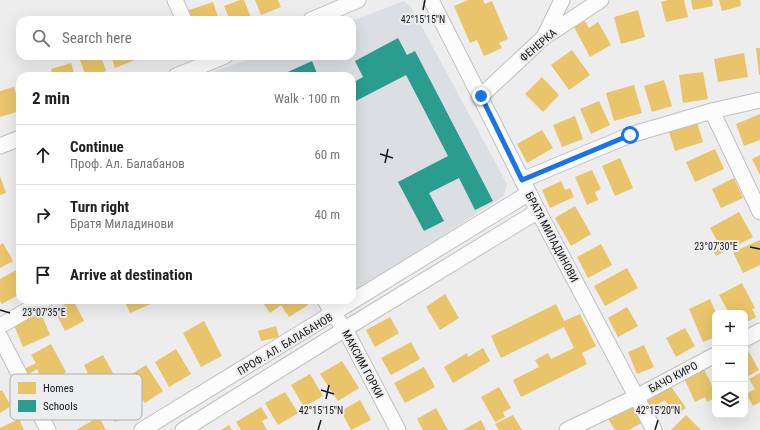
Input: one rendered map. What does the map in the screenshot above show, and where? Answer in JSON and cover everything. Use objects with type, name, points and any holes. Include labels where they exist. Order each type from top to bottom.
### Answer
[{"type":"street","points":[[175,0],[182,16]]},
{"type":"street","points":[[320,16],[358,0]]},
{"type":"street","name":"БРАТЯ МИЛАДИНОВИ","points":[[431,0],[538,211],[654,430]]},
{"type":"street","points":[[543,38],[562,0]]},
{"type":"street","name":"ФЕНЕРКА","points":[[481,96],[543,38],[601,0]]},
{"type":"street","points":[[186,72],[216,60]]},
{"type":"street","name":"ПРОФ. АЛ. БАЛАБАНОВ","points":[[356,299],[526,187],[630,135],[712,111],[760,100]]},
{"type":"street","points":[[712,111],[760,212]]},
{"type":"street","points":[[0,146],[16,140]]},
{"type":"street","name":"ПРОФ. АЛ. БАЛАБАНОВ","points":[[183,430],[538,211]]},
{"type":"street","points":[[0,326],[38,304]]},
{"type":"street","name":"МАКСИМ ГОРКИ","points":[[327,304],[345,329],[398,430]]},
{"type":"street","name":"ПРОФ. АЛ. БАЛАБАНОВ","points":[[142,430],[348,304]]},
{"type":"street","points":[[748,337],[760,331]]},
{"type":"street","points":[[0,337],[19,374]]},
{"type":"street","name":"БАЧО КИРО","points":[[566,430],[636,397],[712,357]]},
{"type":"street","points":[[43,420],[48,430]]},
{"type":"shaded area","points":[[404,1],[411,7],[507,184],[504,196],[356,291],[356,72],[214,72],[246,60],[356,60],[356,19]]},
{"type":"building: Homes","points":[[244,0],[250,16],[228,16],[224,6]]},
{"type":"building: Homes","points":[[255,0],[278,0],[281,7],[261,15]]},
{"type":"building: Homes","points":[[468,0],[483,0],[485,4],[492,1],[508,39],[499,43],[502,48],[484,56],[477,40],[470,43],[454,6]]},
{"type":"building: Homes","points":[[668,0],[684,0],[688,17],[666,22],[661,2]]},
{"type":"building: Homes","points":[[691,0],[712,0],[713,6],[693,10]]},
{"type":"building: Homes","points":[[719,0],[740,0],[741,6],[722,11]]},
{"type":"building: Homes","points":[[213,2],[218,16],[191,16],[189,10]]},
{"type":"building: Homes","points":[[638,10],[645,37],[621,44],[614,17]]},
{"type":"building: Homes","points":[[585,21],[589,28],[598,22],[611,45],[590,57],[574,27]]},
{"type":"building: Homes","points":[[756,48],[760,48],[760,75],[759,75]]},
{"type":"building: Homes","points":[[572,50],[590,75],[569,90],[551,65]]},
{"type":"building: Homes","points":[[744,53],[748,77],[718,82],[714,59]]},
{"type":"building: Homes","points":[[80,60],[102,60],[106,71],[104,72],[84,72]]},
{"type":"building: Homes","points":[[112,60],[135,60],[115,68]]},
{"type":"building: Homes","points":[[71,63],[74,72],[52,72],[51,69]]},
{"type":"building: Homes","points":[[703,72],[708,99],[683,103],[679,75]]},
{"type":"building: Homes","points":[[542,77],[559,95],[543,112],[525,94]]},
{"type":"building: Homes","points":[[664,80],[672,106],[652,112],[644,86]]},
{"type":"building: Homes","points":[[634,85],[642,113],[614,121],[606,93]]},
{"type":"building: Homes","points":[[14,87],[16,94],[16,112],[0,117],[0,91]]},
{"type":"building: Homes","points":[[599,101],[610,125],[591,134],[580,109]]},
{"type":"building: Homes","points":[[760,114],[760,140],[744,146],[736,124]]},
{"type":"building: Homes","points":[[575,116],[583,139],[562,147],[553,125]]},
{"type":"building: Homes","points":[[697,122],[703,142],[675,151],[669,132]]},
{"type":"building: Homes","points":[[542,130],[553,148],[527,163],[517,144]]},
{"type":"building: Homes","points":[[715,149],[724,169],[695,182],[686,162]]},
{"type":"building: Homes","points":[[760,155],[760,175],[752,159]]},
{"type":"building: Homes","points":[[620,158],[633,188],[615,196],[602,166]]},
{"type":"building: Homes","points":[[592,170],[601,189],[595,192],[598,200],[587,205],[575,177]]},
{"type":"building: Homes","points":[[0,176],[6,193],[0,195]]},
{"type":"building: Homes","points":[[734,178],[743,198],[721,208],[712,189]]},
{"type":"building: Homes","points":[[561,181],[565,190],[570,188],[574,197],[550,208],[542,190]]},
{"type":"building: Homes","points":[[575,206],[591,234],[571,246],[555,218]]},
{"type":"building: Homes","points":[[739,212],[753,237],[716,256],[713,250],[720,246],[710,228]]},
{"type":"building: Homes","points":[[760,240],[760,265],[743,273],[733,252]]},
{"type":"building: Homes","points":[[3,243],[13,261],[0,268],[0,245]]},
{"type":"building: Homes","points":[[601,244],[612,265],[588,278],[577,257]]},
{"type":"building: Homes","points":[[627,268],[638,288],[605,306],[594,286]]},
{"type":"building: Homes","points":[[16,270],[16,296],[2,304],[0,301],[0,279]]},
{"type":"building: Homes","points":[[742,283],[755,308],[752,309],[756,317],[748,321],[748,310],[727,310],[719,295]]},
{"type":"building: Homes","points":[[445,294],[459,318],[440,330],[426,307]]},
{"type":"building: Homes","points":[[710,299],[715,310],[712,310],[712,338],[703,342],[689,309]]},
{"type":"building: Homes","points":[[65,304],[75,304],[84,321],[65,331],[54,310]]},
{"type":"building: Homes","points":[[126,304],[151,304],[130,313]]},
{"type":"building: Homes","points":[[264,304],[308,305],[289,317],[281,305],[270,313]]},
{"type":"building: Homes","points":[[556,304],[564,321],[580,314],[596,346],[582,353],[587,364],[521,397],[513,380],[539,367],[535,360],[548,353],[551,359],[574,348],[564,327],[501,358],[491,336]]},
{"type":"building: Homes","points":[[627,307],[638,326],[618,337],[608,318]]},
{"type":"building: Homes","points":[[41,313],[50,335],[23,347],[14,325]]},
{"type":"building: Homes","points":[[390,317],[399,333],[375,347],[366,330]]},
{"type":"building: Homes","points":[[204,321],[222,356],[201,367],[183,333]]},
{"type":"building: Homes","points":[[276,326],[279,337],[261,341],[258,331]]},
{"type":"building: Homes","points":[[685,328],[695,346],[676,357],[666,338]]},
{"type":"building: Homes","points":[[411,342],[420,359],[391,375],[381,358]]},
{"type":"building: Homes","points":[[51,344],[66,372],[62,374],[39,374],[37,369],[26,374],[24,369],[36,363],[31,355]]},
{"type":"building: Homes","points":[[644,345],[654,367],[637,374],[628,352]]},
{"type":"building: Homes","points":[[483,348],[490,361],[453,383],[444,367],[467,353],[468,357]]},
{"type":"building: Homes","points":[[176,349],[191,374],[169,387],[155,362]]},
{"type":"building: Homes","points":[[748,350],[759,370],[748,376]]},
{"type":"building: Homes","points":[[103,355],[113,374],[88,374],[84,365]]},
{"type":"building: Homes","points":[[342,361],[359,388],[338,401],[320,374]]},
{"type":"building: Homes","points":[[146,365],[163,391],[145,403],[142,399],[142,374],[132,374]]},
{"type":"building: Homes","points":[[424,367],[435,387],[405,403],[394,383]]},
{"type":"building: Homes","points":[[703,367],[712,386],[712,400],[707,402],[705,397],[695,402],[683,376]]},
{"type":"building: Homes","points":[[760,373],[760,402],[753,406],[748,397],[748,393],[755,389],[749,379]]},
{"type":"building: Homes","points":[[310,374],[323,396],[304,407],[291,385]]},
{"type":"building: Homes","points":[[670,385],[686,408],[675,415],[665,400],[652,408],[647,401]]},
{"type":"building: Homes","points":[[499,387],[511,408],[503,412],[505,417],[495,422],[481,397]]},
{"type":"building: Homes","points":[[2,390],[10,407],[0,413],[0,391]]},
{"type":"building: Homes","points":[[285,392],[298,413],[278,425],[265,403]]},
{"type":"building: Homes","points":[[360,400],[371,420],[351,430],[341,411]]},
{"type":"building: Homes","points":[[632,403],[643,422],[629,430],[615,430],[607,417]]},
{"type":"building: Homes","points":[[261,407],[268,418],[262,421],[267,430],[241,430],[236,422]]},
{"type":"building: Homes","points":[[436,408],[448,430],[423,430],[417,419]]},
{"type":"building: Homes","points":[[513,415],[522,430],[499,430],[495,424]]},
{"type":"building: Homes","points":[[686,415],[701,430],[671,430]]},
{"type":"building: Homes","points":[[19,420],[24,430],[0,430],[0,428]]},
{"type":"building: Homes","points":[[94,420],[101,420],[106,430],[76,430]]},
{"type":"building: Homes","points":[[481,420],[486,430],[463,430]]},
{"type":"building: Homes","points":[[229,425],[232,430],[221,430]]},
{"type":"building: Schools","points":[[398,38],[407,55],[415,51],[493,201],[475,210],[459,178],[429,193],[444,221],[424,231],[398,182],[448,156],[406,75],[356,101],[356,81],[363,77],[355,61]]},
{"type":"building: Schools","points":[[312,61],[316,72],[288,72]]},
{"type":"route","points":[[481,96],[522,180],[630,135]]}]
